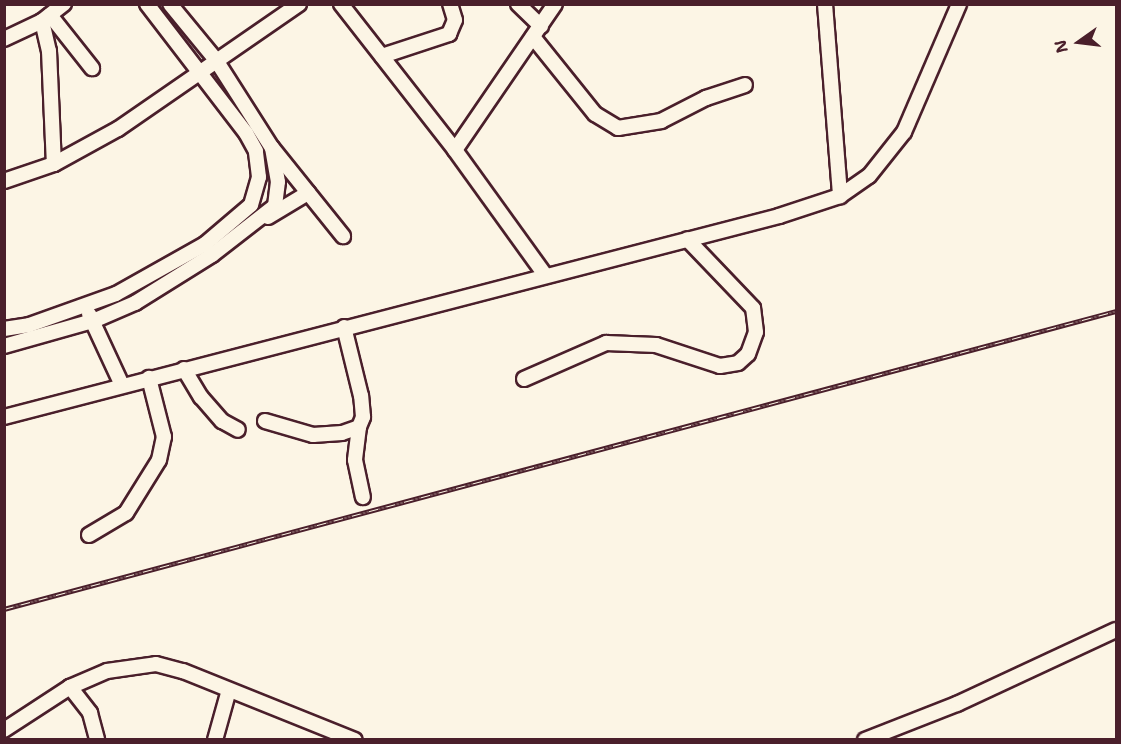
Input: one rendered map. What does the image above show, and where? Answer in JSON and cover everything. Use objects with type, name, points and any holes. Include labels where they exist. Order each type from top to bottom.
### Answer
[{"type":"street","points":[[4,39],[46,18],[64,4]]},
{"type":"street","points":[[4,346],[93,321],[135,303],[209,249],[250,206],[259,177],[255,151],[246,133],[147,4]]},
{"type":"street","points":[[170,4],[216,60],[272,148],[343,236]]},
{"type":"street","points":[[4,181],[54,164],[118,129],[299,4]]},
{"type":"street","points":[[341,4],[455,150],[545,275]]},
{"type":"street","points":[[382,56],[449,34],[455,20],[450,4]]},
{"type":"street","points":[[519,4],[595,114],[618,128],[661,122],[706,98],[745,85]]},
{"type":"street","points":[[455,150],[555,4]]},
{"type":"street","points":[[825,4],[840,196]]},
{"type":"street","points":[[4,417],[687,239],[840,196],[869,176],[904,132],[959,4]]},
{"type":"street","points":[[46,18],[92,68]]},
{"type":"street","points":[[46,18],[54,164]]},
{"type":"street","points":[[258,223],[275,206],[278,182],[272,148]]},
{"type":"street","points":[[4,329],[29,325],[116,294],[209,249],[308,193]]},
{"type":"street","points":[[524,379],[606,343],[656,345],[720,366],[738,363],[748,354],[756,332],[753,308],[687,239]]},
{"type":"street","points":[[85,305],[122,385]]},
{"type":"street","points":[[344,327],[361,396],[363,417],[358,427],[355,460],[363,497]]},
{"type":"street","points":[[184,369],[201,397],[222,421],[238,430]]},
{"type":"street","points":[[89,535],[126,513],[159,460],[164,437],[149,378]]},
{"type":"street","points":[[265,421],[314,435],[342,433],[358,427]]},
{"type":"street","points":[[865,740],[957,704],[1116,630]]},
{"type":"street","points":[[4,730],[70,687],[122,667],[156,664],[355,740]]},
{"type":"street","points":[[70,687],[90,712],[97,740]]},
{"type":"street","points":[[215,740],[229,690]]},
{"type":"railway","points":[[4,609],[1116,311]]}]
